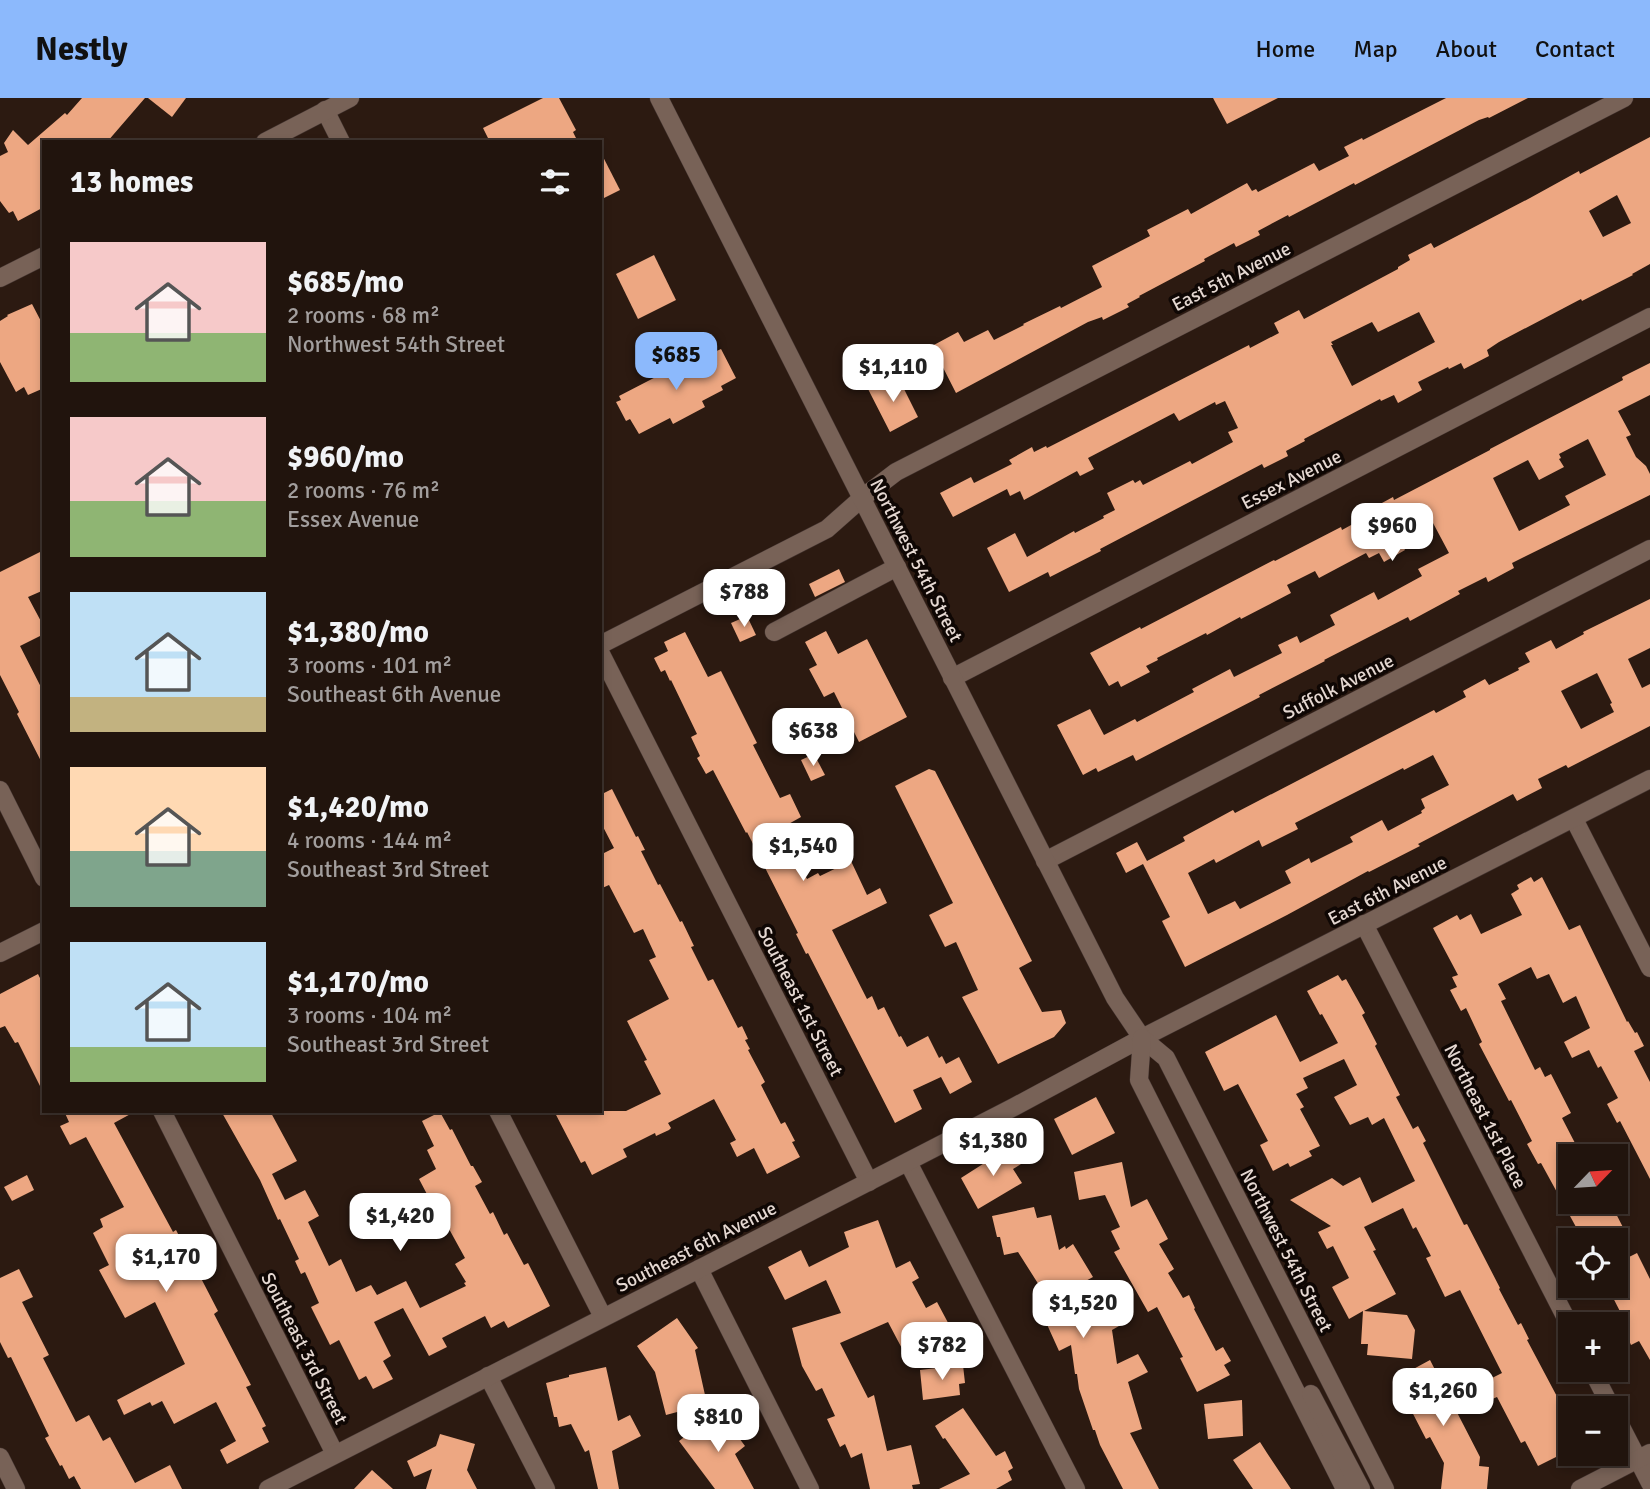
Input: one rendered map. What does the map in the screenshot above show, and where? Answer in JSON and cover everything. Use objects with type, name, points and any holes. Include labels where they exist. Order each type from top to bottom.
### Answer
[{"type":"street","points":[[269,140],[350,98]]},
{"type":"street","name":"Northwest 54th Street","points":[[659,98],[1115,998],[1142,1038],[1166,1058],[1385,1489]]},
{"type":"street","name":"East 5th Avenue","points":[[602,644],[827,529],[897,472],[1624,98]]},
{"type":"street","points":[[325,110],[340,140]]},
{"type":"street","points":[[0,278],[42,257]]},
{"type":"street","name":"Essex Avenue","points":[[952,678],[1650,317]]},
{"type":"street","name":"Suffolk Avenue","points":[[1045,861],[1650,549]]},
{"type":"street","points":[[774,632],[897,567]]},
{"type":"street","name":"Southeast 1st Street","points":[[602,656],[869,1182]]},
{"type":"street","name":"East 6th Avenue","points":[[1142,1038],[1650,779]]},
{"type":"street","points":[[0,790],[42,874]]},
{"type":"street","points":[[1574,819],[1650,968]]},
{"type":"street","name":"Northeast 1st Place","points":[[1364,924],[1563,1312]]},
{"type":"street","points":[[0,953],[42,932]]},
{"type":"street","points":[[1142,1038],[1139,1080],[1345,1489]]},
{"type":"street","name":"Southeast 6th Avenue","points":[[277,1487],[335,1454],[908,1162],[1142,1038]]},
{"type":"street","name":"Southeast 3rd Street","points":[[163,1113],[335,1454]]},
{"type":"street","points":[[499,1113],[603,1317]]},
{"type":"street","points":[[908,1162],[1076,1489]]},
{"type":"street","points":[[699,1269],[810,1489]]},
{"type":"street","points":[[1284,1367],[1311,1394],[1360,1489]]},
{"type":"street","points":[[488,1376],[546,1489]]},
{"type":"street","points":[[1628,1433],[1644,1456],[1650,1483]]},
{"type":"street","points":[[1580,1489],[1644,1456]]},
{"type":"street","points":[[0,1457],[16,1489]]},
{"type":"building","points":[[82,98],[145,98],[109,140],[42,140],[42,208],[18,221],[13,211],[9,213],[0,201],[0,156],[8,152],[4,143],[13,130],[28,145],[65,113],[67,115]]},
{"type":"building","points":[[148,98],[186,98],[172,117]]},
{"type":"building","points":[[543,98],[559,98],[576,130],[573,132],[577,140],[489,140],[483,128]]},
{"type":"building","points":[[1213,98],[1278,98],[1227,124]]},
{"type":"building","points":[[1446,98],[1528,98],[1489,118],[1479,120],[1355,185],[1354,183],[1289,217],[1288,215],[1258,231],[1260,235],[1236,247],[1234,243],[1139,296],[1127,304],[1129,307],[1103,320],[1102,317],[1088,322],[956,393],[932,346],[958,332],[964,342],[988,330],[994,340],[1060,306],[1061,308],[1102,287],[1092,266],[1150,236],[1147,230],[1188,209],[1191,214],[1247,183],[1252,191],[1256,189],[1258,192],[1314,163],[1319,171],[1349,156],[1344,147]]},
{"type":"building","points":[[1650,137],[1650,264],[1499,342],[1487,350],[1489,356],[1464,369],[1461,363],[1449,369],[1448,367],[1418,382],[1422,390],[1398,403],[1394,395],[1381,401],[1380,399],[1304,439],[1305,441],[1286,451],[1288,456],[1264,468],[1262,464],[1050,577],[1048,572],[1009,592],[987,548],[1015,533],[1027,557],[1115,510],[1107,493],[1133,480],[1135,483],[1140,480],[1143,485],[1190,461],[1192,464],[1233,442],[1228,432],[1238,428],[1225,401],[1216,405],[1215,402],[1179,421],[1174,413],[1088,458],[1094,469],[1080,476],[1077,471],[1024,500],[1020,491],[1010,496],[1007,489],[953,517],[940,493],[971,477],[974,483],[1012,464],[1009,460],[1032,447],[1034,452],[1046,446],[1047,448],[1249,345],[1250,348],[1279,333],[1274,323],[1299,310],[1304,319],[1398,269],[1410,260],[1408,255],[1431,243],[1434,248],[1579,171],[1580,174]],"holes":[[[1617,195],[1631,223],[1603,237],[1589,211]],[[1419,312],[1435,342],[1352,386],[1331,342],[1372,322],[1378,332]]]},
{"type":"building","points":[[602,155],[620,190],[602,199]]},
{"type":"building","points":[[654,255],[676,300],[638,319],[616,274]]},
{"type":"building","points":[[32,304],[42,323],[42,389],[28,395],[24,387],[16,392],[0,362],[0,321]]},
{"type":"building","points":[[721,349],[736,378],[721,386],[723,390],[702,401],[705,407],[673,424],[670,418],[639,434],[630,419],[626,421],[616,402],[621,400],[619,396],[704,352],[706,356]]},
{"type":"building","points":[[1650,363],[1650,395],[1618,411],[1631,435],[1626,437],[1636,457],[1650,474],[1650,495],[1512,563],[1514,568],[1488,582],[1486,577],[1410,621],[1408,617],[1324,660],[1259,695],[1260,697],[1136,761],[1133,755],[1098,772],[1096,768],[1083,775],[1057,725],[1090,709],[1104,735],[1135,719],[1137,722],[1194,692],[1192,689],[1230,669],[1234,677],[1282,653],[1278,645],[1297,636],[1300,643],[1335,625],[1330,615],[1374,592],[1378,600],[1422,576],[1418,569],[1449,553],[1433,523],[1400,541],[1405,550],[1384,562],[1379,553],[1369,558],[1366,553],[1319,578],[1315,571],[1287,585],[1291,593],[1157,658],[1158,660],[1146,666],[1150,672],[1121,687],[1118,681],[1109,686],[1090,653],[1341,527],[1342,530],[1371,514],[1369,510],[1393,497],[1394,500],[1490,450],[1623,380],[1622,377]],"holes":[[[1588,439],[1606,475],[1565,496],[1570,505],[1519,531],[1493,478],[1528,460],[1539,480],[1564,467],[1559,454]]]},
{"type":"building","points":[[898,377],[918,417],[890,432],[868,389]]},
{"type":"building","points":[[42,551],[42,591],[28,597],[42,623],[42,635],[20,646],[42,689],[42,763],[0,675],[0,572]]},
{"type":"building","points":[[839,569],[845,582],[815,597],[809,584]]},
{"type":"building","points":[[1650,599],[1650,648],[1628,659],[1642,688],[1650,684],[1650,726],[1568,768],[1566,765],[1538,779],[1542,788],[1517,801],[1513,794],[1418,844],[1420,846],[1185,967],[1162,921],[1170,917],[1143,864],[1126,873],[1116,853],[1137,842],[1147,861],[1185,841],[1183,837],[1233,810],[1235,813],[1434,710],[1436,713],[1466,697],[1463,691],[1485,679],[1489,685],[1519,670],[1518,668],[1530,662],[1525,653],[1551,640],[1556,649],[1584,634],[1583,632]],"holes":[[[1597,673],[1614,712],[1581,729],[1561,691]],[[1433,755],[1449,785],[1421,799],[1425,808],[1422,813],[1388,831],[1382,820],[1350,837],[1353,842],[1311,863],[1309,858],[1285,871],[1291,883],[1240,909],[1235,901],[1208,914],[1188,873],[1214,859],[1216,863],[1259,840],[1262,847],[1298,829],[1295,823]]]},
{"type":"building","points":[[747,616],[756,635],[740,642],[731,623]]},
{"type":"building","points":[[826,631],[838,654],[867,639],[907,717],[859,742],[834,692],[824,697],[809,669],[817,665],[805,642]]},
{"type":"building","points":[[685,632],[708,677],[721,671],[757,743],[753,745],[780,798],[790,794],[801,817],[785,826],[797,851],[793,853],[807,879],[818,873],[820,876],[851,861],[867,895],[880,888],[887,903],[832,930],[867,999],[872,996],[878,1010],[884,1007],[907,1047],[928,1036],[939,1058],[942,1056],[946,1064],[959,1057],[972,1082],[950,1094],[941,1077],[913,1090],[922,1109],[895,1123],[808,953],[806,954],[747,832],[713,770],[706,774],[697,758],[700,756],[691,737],[697,734],[671,680],[665,670],[661,672],[654,658],[668,651],[664,642]]},
{"type":"building","points":[[814,754],[825,775],[811,781],[801,760]]},
{"type":"building","points":[[929,769],[935,771],[1032,961],[1019,968],[1042,1012],[1061,1010],[1066,1023],[1054,1037],[998,1064],[962,997],[978,990],[956,942],[945,947],[929,915],[953,903],[895,786]]},
{"type":"building","points":[[612,789],[645,850],[641,851],[658,885],[660,884],[680,922],[682,921],[708,981],[713,979],[738,1028],[742,1026],[748,1039],[745,1040],[750,1049],[748,1050],[765,1082],[761,1085],[781,1124],[785,1122],[795,1141],[792,1142],[800,1157],[767,1174],[754,1148],[737,1157],[730,1143],[736,1140],[714,1099],[668,1123],[671,1128],[669,1130],[656,1136],[655,1133],[623,1149],[627,1157],[592,1175],[585,1161],[581,1163],[555,1113],[626,1111],[661,1094],[627,1021],[669,999],[649,960],[656,957],[643,929],[634,933],[609,885],[602,888],[602,854],[614,848],[602,825],[602,794]]},
{"type":"building","points":[[1531,877],[1534,882],[1542,877],[1569,930],[1580,925],[1627,1022],[1635,1033],[1637,1032],[1644,1046],[1634,1051],[1650,1082],[1650,1179],[1620,1121],[1617,1123],[1607,1104],[1618,1098],[1601,1066],[1598,1068],[1589,1050],[1572,1058],[1564,1042],[1590,1028],[1576,996],[1563,1003],[1549,974],[1537,979],[1531,967],[1498,984],[1506,999],[1501,1001],[1535,1070],[1540,1067],[1545,1077],[1551,1074],[1571,1113],[1562,1118],[1575,1144],[1558,1144],[1558,1194],[1527,1144],[1532,1141],[1479,1044],[1482,1042],[1466,1008],[1461,1011],[1450,990],[1457,987],[1452,977],[1458,975],[1433,928],[1457,915],[1460,920],[1471,914],[1481,934],[1522,915],[1511,894],[1519,889],[1517,885]]},
{"type":"building","points":[[38,974],[42,982],[42,1090],[18,1042],[15,1043],[5,1026],[0,1028],[0,994]]},
{"type":"building","points":[[1338,975],[1342,981],[1346,979],[1365,1013],[1362,1015],[1377,1044],[1375,1046],[1400,1095],[1396,1097],[1413,1129],[1418,1126],[1426,1141],[1423,1143],[1464,1225],[1467,1224],[1518,1325],[1521,1323],[1529,1339],[1527,1340],[1558,1398],[1557,1460],[1556,1457],[1538,1466],[1525,1441],[1521,1443],[1497,1397],[1490,1400],[1482,1383],[1502,1373],[1460,1290],[1445,1297],[1426,1258],[1431,1256],[1403,1208],[1364,1227],[1376,1250],[1373,1251],[1396,1294],[1364,1311],[1407,1315],[1415,1330],[1412,1359],[1367,1355],[1368,1344],[1361,1344],[1363,1311],[1349,1319],[1332,1287],[1349,1278],[1333,1246],[1327,1249],[1318,1232],[1331,1226],[1290,1200],[1332,1178],[1343,1186],[1360,1177],[1372,1203],[1415,1181],[1384,1118],[1372,1125],[1368,1117],[1350,1125],[1334,1097],[1357,1085],[1344,1059],[1303,1078],[1308,1088],[1296,1094],[1304,1107],[1300,1109],[1320,1146],[1309,1151],[1312,1156],[1290,1167],[1288,1163],[1273,1171],[1260,1145],[1268,1141],[1238,1084],[1224,1091],[1205,1052],[1276,1015],[1300,1062],[1338,1043],[1307,991]]},
{"type":"building","points":[[1096,1097],[1115,1133],[1072,1155],[1054,1119]]},
{"type":"building","points":[[65,1113],[132,1113],[114,1123],[173,1232],[176,1230],[218,1311],[214,1314],[251,1385],[246,1387],[266,1426],[262,1428],[269,1442],[227,1464],[220,1450],[236,1441],[216,1402],[174,1424],[162,1401],[152,1406],[150,1402],[124,1415],[117,1400],[185,1364],[155,1302],[125,1318],[99,1270],[109,1265],[93,1233],[103,1227],[100,1219],[124,1207],[86,1137],[70,1145],[60,1126],[69,1122]]},
{"type":"building","points":[[222,1113],[271,1113],[297,1161],[272,1174],[285,1200],[305,1190],[319,1216],[308,1222],[329,1266],[341,1259],[356,1292],[371,1285],[377,1295],[406,1281],[420,1308],[466,1286],[455,1264],[465,1258],[419,1179],[436,1169],[427,1150],[434,1146],[422,1121],[441,1113],[482,1182],[475,1186],[490,1214],[493,1212],[504,1235],[507,1233],[524,1265],[528,1263],[550,1306],[508,1328],[504,1321],[491,1328],[485,1316],[442,1338],[447,1347],[429,1356],[403,1308],[374,1322],[391,1356],[383,1361],[393,1379],[373,1389],[366,1376],[359,1380],[339,1340],[330,1345],[311,1307],[319,1303],[305,1272],[301,1274],[295,1261],[299,1259],[260,1180]]},
{"type":"building","points":[[1011,1146],[1021,1164],[1013,1169],[1022,1183],[978,1209],[961,1178]]},
{"type":"building","points":[[1122,1162],[1131,1207],[1147,1199],[1168,1239],[1159,1244],[1174,1269],[1168,1273],[1183,1298],[1189,1295],[1216,1351],[1223,1347],[1231,1361],[1224,1365],[1230,1375],[1197,1392],[1180,1358],[1183,1357],[1157,1307],[1148,1312],[1114,1252],[1120,1249],[1111,1231],[1120,1227],[1105,1195],[1079,1200],[1074,1172]]},
{"type":"building","points":[[27,1175],[34,1190],[12,1201],[4,1187]]},
{"type":"building","points":[[1034,1207],[1037,1218],[1051,1215],[1059,1250],[1073,1244],[1093,1277],[1082,1283],[1096,1315],[1111,1309],[1119,1326],[1112,1330],[1117,1364],[1138,1354],[1148,1372],[1128,1382],[1142,1429],[1130,1433],[1159,1489],[1123,1489],[1093,1430],[1075,1374],[1071,1345],[1059,1351],[1040,1309],[1051,1304],[1018,1252],[1004,1255],[992,1216]]},
{"type":"building","points":[[1569,1214],[1616,1214],[1623,1228],[1574,1228]]},
{"type":"building","points":[[878,1220],[896,1268],[910,1261],[919,1278],[912,1282],[926,1308],[937,1302],[954,1334],[907,1358],[888,1322],[840,1343],[868,1398],[874,1395],[887,1451],[911,1445],[920,1484],[912,1485],[913,1489],[870,1489],[862,1453],[851,1458],[845,1444],[840,1447],[827,1419],[835,1416],[822,1388],[816,1391],[802,1366],[792,1328],[841,1313],[826,1280],[785,1300],[768,1267],[801,1250],[809,1267],[849,1247],[844,1232]]},
{"type":"building","points":[[1637,1253],[1650,1279],[1650,1360],[1639,1341],[1631,1345],[1628,1338],[1628,1312],[1620,1312],[1613,1298],[1628,1298],[1628,1258]]},
{"type":"building","points":[[19,1269],[33,1297],[22,1302],[49,1355],[43,1358],[76,1422],[89,1415],[103,1441],[110,1437],[135,1483],[170,1465],[182,1489],[81,1489],[74,1476],[69,1479],[45,1438],[49,1436],[11,1357],[8,1358],[0,1342],[0,1278]]},
{"type":"building","points":[[677,1318],[698,1348],[695,1350],[707,1404],[666,1415],[655,1372],[637,1346]]},
{"type":"building","points":[[1430,1360],[1480,1457],[1479,1466],[1489,1467],[1487,1489],[1441,1489],[1444,1463],[1430,1437],[1426,1439],[1395,1379]]},
{"type":"building","points":[[963,1365],[965,1383],[959,1384],[960,1395],[923,1400],[920,1370]]},
{"type":"building","points":[[606,1367],[618,1421],[630,1415],[641,1436],[612,1451],[619,1489],[598,1489],[589,1450],[585,1452],[571,1424],[559,1427],[546,1383]]},
{"type":"building","points":[[1242,1400],[1243,1436],[1208,1439],[1204,1404]]},
{"type":"building","points":[[963,1408],[996,1456],[1005,1451],[1013,1468],[1008,1471],[1012,1480],[996,1489],[939,1489],[970,1474],[935,1426]]},
{"type":"building","points":[[719,1411],[745,1446],[735,1454],[754,1489],[715,1489],[679,1441]]},
{"type":"building","points":[[440,1434],[475,1444],[467,1470],[477,1489],[426,1489],[432,1469],[414,1477],[407,1461],[436,1446]]},
{"type":"building","points":[[1260,1442],[1291,1489],[1253,1489],[1233,1460]]},
{"type":"building","points":[[372,1470],[393,1489],[354,1489]]}]
